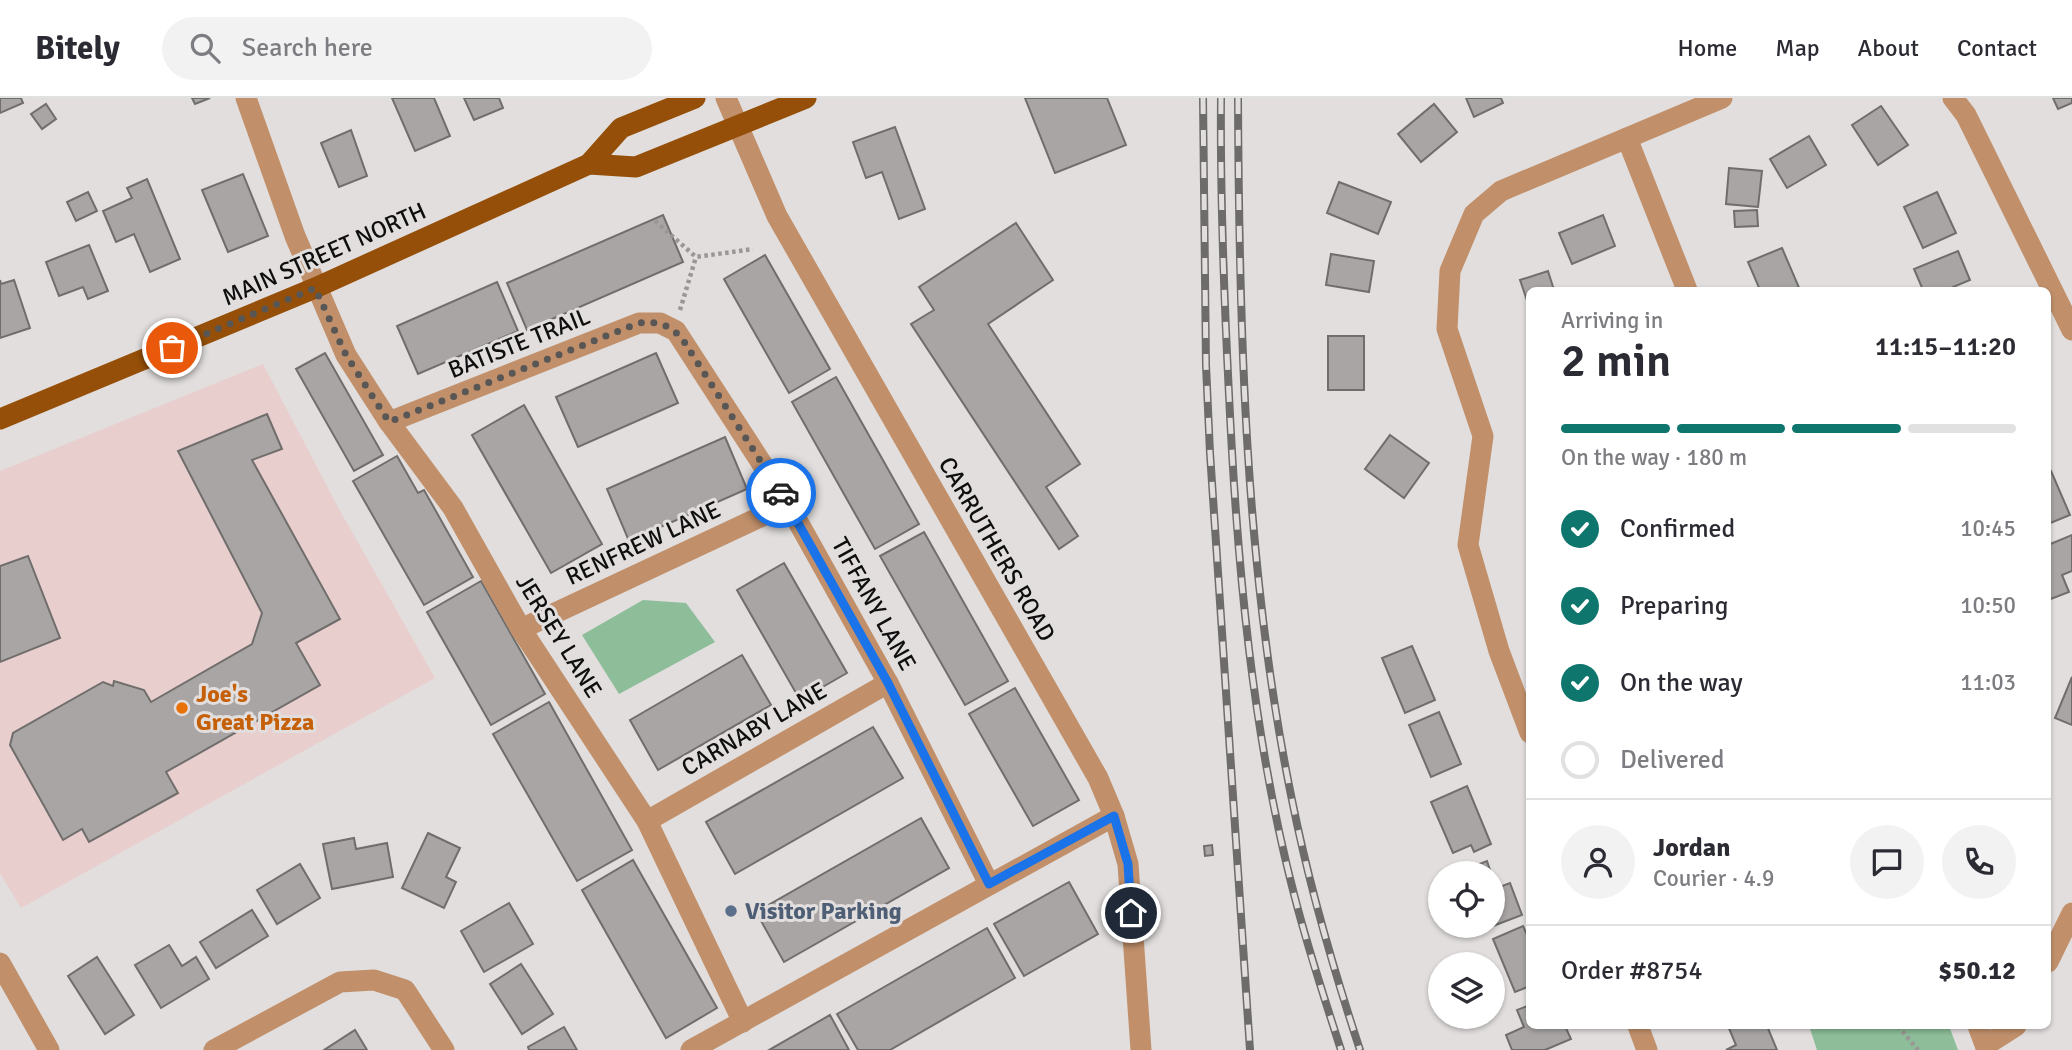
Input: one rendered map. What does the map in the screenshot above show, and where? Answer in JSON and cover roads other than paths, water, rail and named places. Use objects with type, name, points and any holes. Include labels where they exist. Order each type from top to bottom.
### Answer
[{"type":"main road","name":"MAIN STREET NORTH","points":[[0,419],[315,288],[589,164],[621,128],[695,98]]},
{"type":"main road","name":"MAIN STREET NORTH","points":[[589,164],[636,167],[806,98]]},
{"type":"street","name":"JERSEY LANE","points":[[246,98],[315,288],[346,355],[389,422],[453,508],[520,629],[647,821],[743,1022]]},
{"type":"street","name":"CARRUTHERS ROAD","points":[[726,98],[776,216],[1098,778],[1114,816],[1128,864],[1141,1050]]},
{"type":"street","points":[[1526,722],[1499,651],[1468,545],[1483,436],[1447,329],[1450,271],[1474,214],[1501,191],[1722,98]]},
{"type":"street","points":[[1953,98],[1966,115],[2051,287]]},
{"type":"street","points":[[1627,138],[1686,287]]},
{"type":"street","points":[[2051,287],[2072,330]]},
{"type":"street","name":"BATISTE TRAIL","points":[[389,422],[639,323],[673,323]]},
{"type":"street","name":"TIFFANY LANE","points":[[673,323],[788,504],[888,683],[989,884]]},
{"type":"street","name":"RENFREW LANE","points":[[520,629],[788,504]]},
{"type":"street","name":"CARNABY LANE","points":[[647,821],[888,683]]},
{"type":"street","points":[[691,1050],[1114,816]]},
{"type":"street","points":[[2051,956],[2072,914]]},
{"type":"street","points":[[0,963],[49,1050]]},
{"type":"street","points":[[214,1050],[340,982],[374,980],[405,990],[444,1050]]},
{"type":"street","points":[[1639,1029],[1647,1050]]},
{"type":"street","points":[[1984,1040],[2008,1029]]},
{"type":"railway","points":[[1203,98],[1206,365],[1210,453],[1250,1050]]},
{"type":"railway","points":[[1221,98],[1229,395],[1249,648],[1257,711],[1280,836],[1305,936],[1341,1050]]},
{"type":"railway","points":[[1238,98],[1243,362],[1264,627],[1276,714],[1306,863],[1322,926],[1360,1050]]},
{"type":"place","name":"Joe's Great Pizza","points":[[182,708]]},
{"type":"place","name":"Visitor Parking","points":[[731,911]]}]
